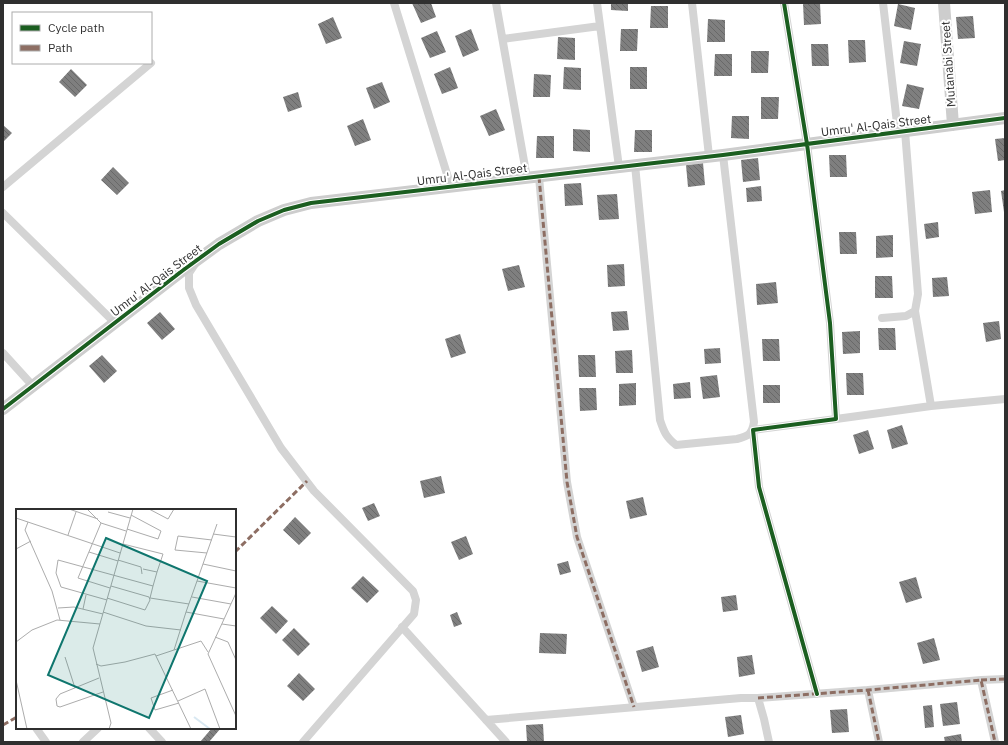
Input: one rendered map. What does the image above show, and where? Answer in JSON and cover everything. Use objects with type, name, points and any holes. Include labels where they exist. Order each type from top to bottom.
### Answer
[{"type":"street","points":[[394,3],[452,187]]},
{"type":"street","points":[[496,3],[533,177],[567,482],[577,537],[634,707]]},
{"type":"street","points":[[597,3],[619,167]]},
{"type":"street","points":[[692,3],[709,156]]},
{"type":"street","points":[[784,3],[807,144],[830,323],[836,419]]},
{"type":"street","points":[[883,3],[901,132],[918,294],[915,311],[931,406]]},
{"type":"street","name":"Mutanabi Street","points":[[944,3],[953,125]]},
{"type":"street","points":[[503,39],[600,26]]},
{"type":"street","points":[[3,187],[149,64]]},
{"type":"street","name":"Umru' Al-Qais Street","points":[[3,409],[219,244],[258,221],[284,210],[311,203],[723,155],[1005,118]]},
{"type":"street","points":[[723,155],[753,412],[753,430],[759,487],[817,694]]},
{"type":"street","points":[[635,165],[660,420],[664,433],[669,440],[676,445],[737,440],[746,436],[753,430],[931,406],[1005,399]]},
{"type":"street","points":[[3,212],[115,323]]},
{"type":"street","points":[[198,260],[189,273],[189,288],[191,294],[196,305],[281,448],[314,491],[413,591],[416,600],[414,614],[304,742]]},
{"type":"street","points":[[882,318],[906,316],[915,311]]},
{"type":"street","points":[[3,354],[33,386]]},
{"type":"street","points":[[402,627],[506,742]]},
{"type":"street","points":[[486,720],[741,698],[817,694],[1005,679]]},
{"type":"street","points":[[981,680],[995,742]]},
{"type":"street","points":[[868,690],[879,742]]},
{"type":"street","points":[[758,698],[769,742]]},
{"type":"street","points":[[37,729],[46,742]]},
{"type":"street","points":[[83,742],[97,729]]},
{"type":"street","points":[[150,729],[162,742]]},
{"type":"building","points":[[412,3],[431,3],[436,17],[421,23]]},
{"type":"building","points":[[611,3],[628,3],[628,11],[611,10]]},
{"type":"building","points":[[803,3],[820,3],[821,24],[804,25]]},
{"type":"building","points":[[898,4],[915,8],[911,30],[894,26]]},
{"type":"building","points":[[651,6],[668,6],[668,28],[650,28]]},
{"type":"building","points":[[973,16],[975,38],[958,39],[956,17]]},
{"type":"building","points":[[333,17],[342,38],[326,44],[318,24]]},
{"type":"building","points":[[708,19],[725,20],[725,42],[707,42]]},
{"type":"building","points":[[471,29],[479,50],[463,57],[455,36]]},
{"type":"building","points":[[621,29],[638,29],[637,51],[620,51]]},
{"type":"building","points":[[437,31],[446,52],[430,58],[421,38]]},
{"type":"building","points":[[558,37],[575,38],[575,60],[557,59]]},
{"type":"building","points":[[848,40],[865,40],[866,62],[849,63]]},
{"type":"building","points":[[904,41],[921,44],[917,66],[900,63]]},
{"type":"building","points":[[811,44],[828,44],[829,66],[812,66]]},
{"type":"building","points":[[751,51],[769,51],[768,73],[751,73]]},
{"type":"building","points":[[715,54],[732,54],[732,76],[714,76]]},
{"type":"building","points":[[450,67],[458,88],[442,94],[434,74]]},
{"type":"building","points":[[564,67],[581,68],[581,90],[563,89]]},
{"type":"building","points":[[630,67],[647,67],[647,89],[630,89]]},
{"type":"building","points":[[71,69],[87,85],[75,97],[59,82]]},
{"type":"building","points":[[534,74],[551,75],[550,97],[533,97]]},
{"type":"building","points":[[382,82],[390,102],[374,109],[366,88]]},
{"type":"building","points":[[907,84],[924,88],[919,109],[902,106]]},
{"type":"building","points":[[298,92],[302,107],[288,112],[283,97]]},
{"type":"building","points":[[761,97],[779,97],[778,119],[761,119]]},
{"type":"building","points":[[496,109],[505,130],[489,136],[480,116]]},
{"type":"building","points":[[732,116],[749,116],[749,139],[731,138]]},
{"type":"building","points":[[363,119],[371,140],[355,146],[347,126]]},
{"type":"building","points":[[3,125],[12,133],[3,142]]},
{"type":"building","points":[[573,129],[590,130],[590,152],[573,151]]},
{"type":"building","points":[[635,130],[652,130],[652,152],[634,152]]},
{"type":"building","points":[[537,136],[554,136],[554,158],[536,158]]},
{"type":"building","points":[[1005,138],[1005,160],[998,161],[995,139]]},
{"type":"building","points":[[829,155],[846,155],[847,177],[830,177]]},
{"type":"building","points":[[758,158],[760,180],[743,182],[741,160]]},
{"type":"building","points":[[703,163],[705,185],[688,187],[686,165]]},
{"type":"building","points":[[113,167],[129,183],[117,195],[101,180]]},
{"type":"building","points":[[581,183],[583,205],[565,206],[564,184]]},
{"type":"building","points":[[761,186],[762,201],[747,202],[746,188]]},
{"type":"building","points":[[990,190],[992,212],[975,214],[972,192]]},
{"type":"building","points":[[1005,190],[1005,212],[1004,212],[1001,191]]},
{"type":"building","points":[[617,194],[619,219],[599,220],[597,195]]},
{"type":"building","points":[[938,222],[939,237],[926,239],[924,224]]},
{"type":"building","points":[[839,232],[856,232],[857,254],[840,254]]},
{"type":"building","points":[[893,235],[893,257],[876,258],[876,236]]},
{"type":"building","points":[[624,264],[625,286],[608,287],[607,265]]},
{"type":"building","points":[[519,265],[525,287],[508,291],[502,269]]},
{"type":"building","points":[[875,276],[892,276],[893,298],[875,298]]},
{"type":"building","points":[[947,277],[949,296],[933,297],[932,278]]},
{"type":"building","points":[[776,282],[778,303],[757,305],[756,284]]},
{"type":"building","points":[[627,311],[629,330],[613,331],[611,312]]},
{"type":"building","points":[[160,312],[175,329],[162,340],[147,323]]},
{"type":"building","points":[[999,321],[1001,339],[986,342],[983,323]]},
{"type":"building","points":[[878,328],[895,328],[896,350],[879,350]]},
{"type":"building","points":[[860,331],[860,353],[843,354],[842,332]]},
{"type":"building","points":[[460,334],[466,353],[451,358],[445,339]]},
{"type":"building","points":[[762,339],[779,339],[780,361],[763,361]]},
{"type":"building","points":[[720,348],[721,363],[705,364],[704,349]]},
{"type":"building","points":[[632,350],[633,373],[616,373],[615,351]]},
{"type":"building","points":[[102,355],[117,371],[104,383],[89,366]]},
{"type":"building","points":[[578,355],[595,355],[596,377],[579,377]]},
{"type":"building","points":[[846,373],[863,373],[864,395],[847,395]]},
{"type":"building","points":[[717,375],[720,397],[703,399],[700,377]]},
{"type":"building","points":[[690,382],[691,398],[674,399],[673,384]]},
{"type":"building","points":[[636,383],[636,405],[619,406],[619,384]]},
{"type":"building","points":[[763,385],[780,385],[780,403],[763,403]]},
{"type":"building","points":[[579,388],[596,388],[597,410],[580,411]]},
{"type":"building","points":[[902,425],[908,444],[892,449],[887,430]]},
{"type":"building","points":[[868,430],[874,449],[859,454],[853,435]]},
{"type":"building","points":[[441,476],[445,493],[424,498],[420,481]]},
{"type":"building","points":[[643,497],[647,515],[630,519],[626,501]]},
{"type":"building","points":[[374,503],[380,516],[368,521],[362,508]]},
{"type":"building","points":[[295,517],[311,533],[299,545],[283,530]]},
{"type":"building","points":[[466,536],[473,554],[459,560],[451,542]]},
{"type":"building","points":[[568,561],[571,572],[560,575],[557,564]]},
{"type":"building","points":[[363,576],[379,591],[367,603],[351,588]]},
{"type":"building","points":[[916,577],[922,598],[906,603],[899,582]]},
{"type":"building","points":[[736,595],[738,610],[723,612],[721,597]]},
{"type":"building","points":[[272,606],[288,621],[276,634],[260,618]]},
{"type":"building","points":[[457,612],[462,624],[454,627],[450,615]]},
{"type":"building","points":[[294,628],[310,644],[298,656],[282,640]]},
{"type":"building","points":[[540,633],[567,634],[566,654],[539,653]]},
{"type":"building","points":[[934,638],[940,660],[923,664],[917,643]]},
{"type":"building","points":[[653,646],[659,667],[642,672],[636,651]]},
{"type":"building","points":[[752,655],[755,674],[739,677],[737,657]]},
{"type":"building","points":[[299,673],[315,689],[303,701],[287,686]]},
{"type":"building","points":[[957,702],[960,724],[943,726],[940,704]]},
{"type":"building","points":[[932,705],[934,727],[925,728],[923,706]]},
{"type":"building","points":[[847,709],[849,732],[832,733],[830,710]]},
{"type":"building","points":[[741,715],[744,734],[728,737],[725,717]]},
{"type":"building","points":[[543,724],[544,742],[527,742],[526,725]]},
{"type":"building","points":[[211,729],[220,729],[209,742],[200,742]]},
{"type":"building","points":[[961,734],[962,742],[945,742],[944,737]]},
{"type":"marked path","points":[[539,177],[567,482],[577,537],[634,707]]},
{"type":"marked path","points":[[236,551],[307,481]]},
{"type":"marked path","points":[[981,680],[1005,679]]},
{"type":"marked path","points":[[758,698],[981,680],[995,742]]},
{"type":"marked path","points":[[868,690],[879,742]]},
{"type":"marked path","points":[[3,725],[16,718]]},
{"type":"cycle path","points":[[784,3],[807,144],[830,323],[836,419],[753,430],[759,487],[817,694]]},
{"type":"cycle path","points":[[3,409],[219,244],[258,221],[284,210],[311,203],[723,155],[1005,118]]}]
